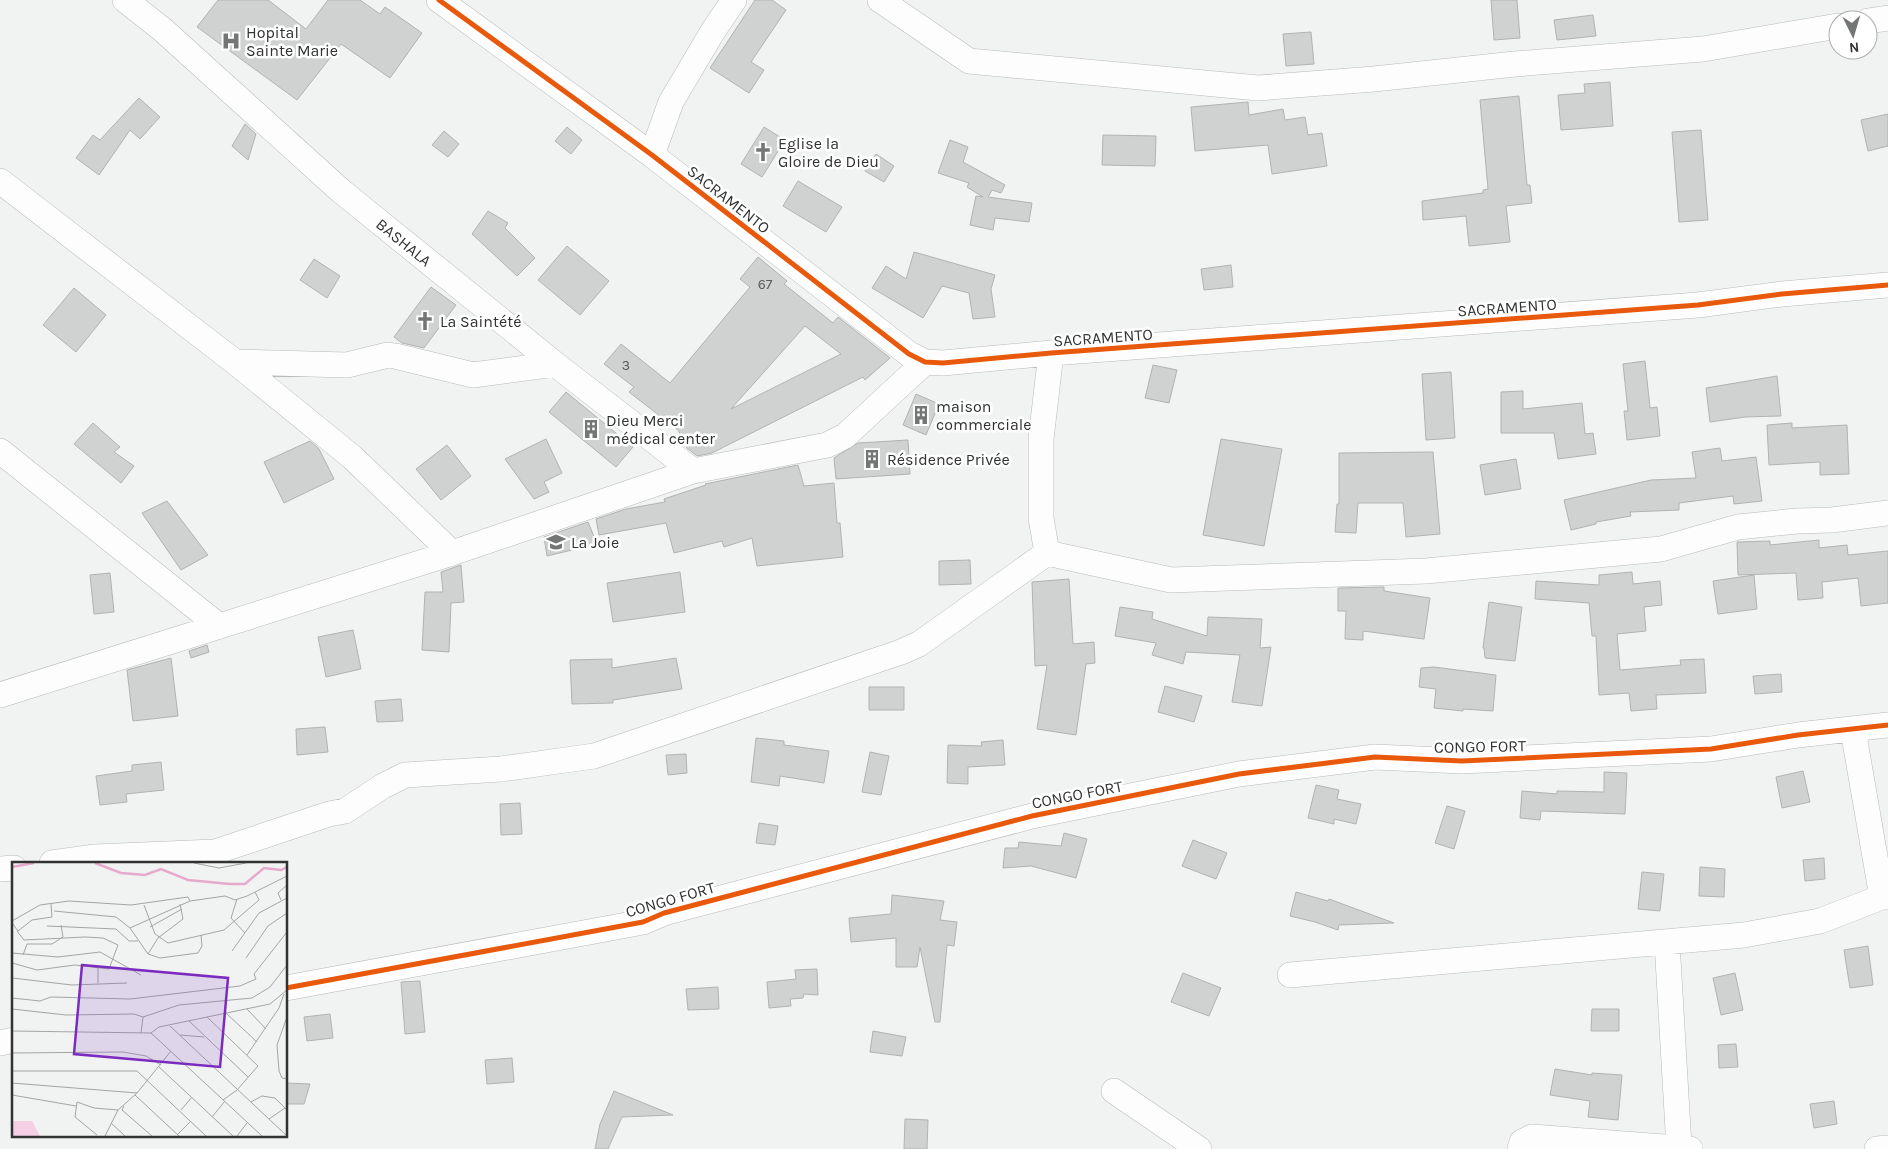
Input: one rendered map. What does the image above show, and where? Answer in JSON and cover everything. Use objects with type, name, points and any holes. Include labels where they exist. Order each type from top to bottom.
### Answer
[{"type":"street","name":"BASHALA","points":[[125,0],[163,30],[341,191],[555,364],[693,471]]},
{"type":"street","name":"SACRAMENTO","points":[[439,0],[652,155],[909,354],[925,362],[943,363],[1051,353],[1698,305],[1782,294],[1888,285]]},
{"type":"street","points":[[652,155],[671,102],[713,31],[734,0]]},
{"type":"street","points":[[880,0],[970,61],[1258,88],[1374,79],[1515,64],[1704,49],[1828,28]]},
{"type":"street","points":[[0,180],[235,362],[352,458],[452,553]]},
{"type":"street","points":[[1047,553],[1041,518],[1041,439],[1051,353]]},
{"type":"street","points":[[235,362],[347,365],[395,356],[473,375],[555,364]]},
{"type":"street","points":[[0,695],[452,553],[693,471],[827,445],[845,436],[925,362]]},
{"type":"street","points":[[0,451],[219,626]]},
{"type":"street","points":[[59,862],[96,857],[216,852],[329,814],[345,811],[383,786],[405,775],[501,770],[594,756],[919,644],[1047,553],[1171,580],[1426,571],[1662,549],[1738,528],[1888,513]]},
{"type":"street","name":"CONGO FORT","points":[[288,988],[644,922],[664,913],[1032,816],[1239,774],[1375,757],[1462,761],[1711,749],[1798,735],[1888,725]]},
{"type":"street","points":[[1290,975],[1744,936],[1820,921],[1885,897],[1853,730]]},
{"type":"street","points":[[1520,1149],[1522,1142],[1532,1136],[1684,1148],[1667,942]]},
{"type":"street","points":[[1114,1091],[1199,1149]]},
{"type":"street","points":[[1877,1149],[1888,1148]]},
{"type":"building","points":[[218,0],[268,0],[306,29],[328,0],[360,0],[380,14],[385,7],[422,33],[390,78],[341,44],[297,100],[197,27]]},
{"type":"building","points":[[755,0],[772,0],[786,10],[751,62],[764,70],[749,93],[710,68]]},
{"type":"building","points":[[1491,0],[1517,0],[1520,38],[1494,40]]},
{"type":"building","points":[[1593,15],[1596,36],[1557,40],[1554,20]]},
{"type":"building","points":[[1311,32],[1314,64],[1286,66],[1283,34]]},
{"type":"building","points":[[1610,82],[1613,126],[1561,130],[1558,95],[1585,93],[1584,84]]},
{"type":"building","points":[[1519,96],[1527,185],[1530,185],[1532,203],[1506,206],[1510,242],[1469,246],[1466,216],[1423,220],[1422,201],[1483,193],[1483,190],[1488,189],[1480,100]]},
{"type":"building","points":[[139,98],[160,117],[140,139],[130,130],[99,175],[76,158],[93,135],[100,140]]},
{"type":"building","points":[[1248,102],[1249,115],[1283,109],[1285,120],[1305,117],[1308,135],[1322,133],[1327,166],[1272,174],[1268,145],[1195,151],[1191,107]]},
{"type":"building","points":[[1888,114],[1888,146],[1868,151],[1861,120]]},
{"type":"building","points":[[245,124],[256,134],[248,160],[232,146]]},
{"type":"building","points":[[567,127],[582,140],[571,154],[555,141]]},
{"type":"building","name":"Eglise la Gloire de Dieu","points":[[764,127],[785,140],[762,177],[741,164]]},
{"type":"building","points":[[1701,130],[1708,220],[1679,222],[1672,132]]},
{"type":"building","points":[[444,131],[459,144],[448,157],[432,145]]},
{"type":"building","points":[[1103,135],[1156,136],[1155,166],[1102,165]]},
{"type":"building","points":[[950,140],[968,147],[963,162],[1005,185],[1001,193],[992,190],[988,197],[1032,203],[1029,222],[995,218],[993,230],[970,225],[976,196],[983,197],[967,187],[969,183],[938,173]]},
{"type":"building","points":[[876,154],[894,166],[884,182],[865,171]]},
{"type":"building","points":[[798,181],[842,207],[826,232],[783,206]]},
{"type":"building","points":[[488,211],[508,223],[505,228],[535,258],[517,276],[472,234]]},
{"type":"building","points":[[567,246],[609,281],[580,315],[538,280]]},
{"type":"building","points":[[914,252],[995,275],[991,289],[995,317],[973,319],[969,293],[942,286],[923,318],[872,288],[886,266],[906,279]]},
{"type":"building","points":[[758,257],[787,281],[784,284],[833,323],[838,317],[890,358],[865,380],[863,377],[712,453],[697,456],[687,448],[678,430],[629,392],[634,387],[604,364],[621,344],[670,383],[750,287],[740,279]],"holes":[[[805,326],[841,354],[731,409]]]},
{"type":"building","points":[[314,259],[340,276],[327,298],[300,280]]},
{"type":"building","points":[[1231,265],[1233,287],[1204,290],[1201,269]]},
{"type":"building","name":"La Saintété","points":[[431,287],[456,305],[424,348],[402,343],[394,337]]},
{"type":"building","points":[[74,288],[106,315],[76,352],[43,325]]},
{"type":"building","points":[[1645,361],[1650,408],[1657,407],[1660,436],[1627,440],[1624,411],[1628,411],[1623,364]]},
{"type":"building","points":[[1153,365],[1177,370],[1169,403],[1145,398]]},
{"type":"building","points":[[1451,372],[1455,438],[1426,440],[1422,374]]},
{"type":"building","points":[[1777,376],[1781,416],[1745,417],[1710,422],[1706,388]]},
{"type":"building","points":[[1523,391],[1523,409],[1582,403],[1585,434],[1593,433],[1596,454],[1558,459],[1554,433],[1501,433],[1501,392]]},
{"type":"building","name":"Dieu Merci médical center","points":[[566,392],[633,447],[616,467],[549,412]]},
{"type":"building","name":"maison commerciale","points":[[916,394],[939,404],[926,435],[903,425]]},
{"type":"building","points":[[93,423],[120,447],[114,452],[134,466],[121,483],[74,444]]},
{"type":"building","points":[[1792,423],[1792,428],[1847,425],[1849,474],[1820,475],[1820,462],[1769,465],[1767,425]]},
{"type":"building","points":[[546,439],[562,473],[544,482],[549,492],[534,499],[505,459]]},
{"type":"building","points":[[1221,439],[1282,449],[1264,546],[1203,535]]},
{"type":"building","name":"Résidence Privée","points":[[908,440],[910,474],[836,479],[834,458],[858,443]]},
{"type":"building","points":[[310,441],[319,449],[334,479],[284,503],[264,462]]},
{"type":"building","points":[[447,445],[471,476],[441,500],[416,469]]},
{"type":"building","points":[[1720,448],[1722,461],[1756,457],[1762,501],[1734,504],[1733,496],[1679,503],[1679,510],[1630,512],[1631,516],[1596,522],[1596,524],[1571,530],[1564,500],[1651,480],[1696,478],[1692,452]]},
{"type":"building","points":[[1433,452],[1440,534],[1406,537],[1403,503],[1358,503],[1356,533],[1335,532],[1337,504],[1339,504],[1339,453]]},
{"type":"building","points":[[1516,459],[1521,489],[1485,495],[1480,465]]},
{"type":"building","points":[[798,465],[804,486],[834,483],[837,523],[840,523],[843,557],[757,566],[752,538],[724,547],[722,541],[674,553],[666,523],[599,535],[596,519],[626,509],[665,502],[664,499],[705,484]]},
{"type":"building","points":[[167,501],[208,555],[181,570],[142,513]]},
{"type":"building","points":[[588,522],[597,544],[547,556],[544,537]]},
{"type":"building","points":[[1819,540],[1819,548],[1847,545],[1848,555],[1888,551],[1888,603],[1861,606],[1858,578],[1822,582],[1823,598],[1798,600],[1796,573],[1738,575],[1737,542],[1770,541],[1770,545]]},
{"type":"building","points":[[970,560],[971,584],[939,585],[939,561]]},
{"type":"building","points":[[461,565],[464,602],[451,603],[449,652],[422,650],[425,592],[443,592],[441,572]]},
{"type":"building","points":[[680,572],[685,612],[613,622],[607,583]]},
{"type":"building","points":[[1632,572],[1633,584],[1660,581],[1662,605],[1644,607],[1646,631],[1617,634],[1620,670],[1681,665],[1680,660],[1704,659],[1706,693],[1656,695],[1657,709],[1631,711],[1629,693],[1599,695],[1596,636],[1592,636],[1589,603],[1535,599],[1536,581],[1599,585],[1599,575]]},
{"type":"building","points":[[110,573],[114,612],[94,614],[90,575]]},
{"type":"building","points":[[1754,575],[1757,609],[1718,614],[1713,581]]},
{"type":"building","points":[[1069,579],[1073,644],[1094,642],[1095,663],[1086,664],[1076,735],[1037,729],[1047,665],[1035,666],[1032,582]]},
{"type":"building","points":[[1384,587],[1384,591],[1430,598],[1424,639],[1363,631],[1363,640],[1345,639],[1346,611],[1338,611],[1338,588]]},
{"type":"building","points":[[1489,602],[1522,607],[1515,661],[1485,658],[1483,648]]},
{"type":"building","points":[[1120,607],[1153,612],[1152,619],[1207,636],[1208,617],[1262,619],[1260,648],[1271,647],[1262,706],[1232,702],[1240,655],[1186,652],[1183,664],[1152,655],[1156,643],[1115,636]]},
{"type":"building","points":[[353,630],[361,669],[326,677],[318,637]]},
{"type":"building","points":[[207,645],[209,652],[191,658],[189,651]]},
{"type":"building","points":[[171,658],[178,716],[133,721],[127,670]]},
{"type":"building","points":[[676,658],[682,689],[613,700],[613,703],[572,704],[570,660],[612,659],[612,668]]},
{"type":"building","points":[[1434,667],[1496,675],[1493,711],[1463,709],[1463,711],[1434,708],[1436,689],[1419,687],[1421,668]]},
{"type":"building","points":[[1781,674],[1782,692],[1755,694],[1753,676]]},
{"type":"building","points":[[1165,686],[1202,696],[1194,722],[1158,712]]},
{"type":"building","points":[[869,687],[904,687],[904,710],[869,710]]},
{"type":"building","points":[[401,699],[403,721],[377,722],[375,701]]},
{"type":"building","points":[[325,727],[328,752],[297,755],[296,729]]},
{"type":"building","points":[[756,738],[784,741],[784,745],[829,751],[824,783],[780,776],[779,786],[751,782]]},
{"type":"building","points":[[1003,740],[1005,765],[968,767],[968,784],[947,783],[948,745],[982,746],[981,742]]},
{"type":"building","points":[[870,752],[889,756],[881,795],[862,792]]},
{"type":"building","points":[[686,754],[687,773],[668,775],[666,755]]},
{"type":"building","points":[[161,762],[164,790],[126,794],[127,802],[100,805],[96,776],[132,771],[132,765]]},
{"type":"building","points":[[1803,771],[1810,802],[1782,808],[1776,777]]},
{"type":"building","points":[[1604,772],[1627,773],[1625,814],[1541,811],[1540,820],[1520,818],[1522,791],[1557,794],[1557,791],[1604,792]]},
{"type":"building","points":[[1316,785],[1339,790],[1337,799],[1361,804],[1356,824],[1334,819],[1334,824],[1308,818]]},
{"type":"building","points":[[520,803],[522,834],[501,835],[500,804]]},
{"type":"building","points":[[1447,806],[1465,811],[1454,849],[1435,843]]},
{"type":"building","points":[[759,823],[778,826],[775,845],[756,843]]},
{"type":"building","points":[[1064,833],[1087,839],[1076,878],[1031,866],[1003,868],[1005,848],[1018,848],[1019,842],[1061,846]]},
{"type":"building","points":[[1193,840],[1227,853],[1216,879],[1182,866]]},
{"type":"building","points":[[1824,858],[1825,879],[1805,881],[1803,860]]},
{"type":"building","points":[[1700,867],[1725,869],[1724,897],[1699,896]]},
{"type":"building","points":[[1642,872],[1664,874],[1660,911],[1638,909]]},
{"type":"building","points":[[1296,892],[1328,901],[1329,899],[1394,923],[1339,925],[1338,930],[1290,916]]},
{"type":"building","points":[[892,895],[944,901],[940,920],[957,922],[954,946],[947,945],[940,1022],[935,1022],[920,947],[917,967],[896,967],[896,938],[851,942],[849,918],[891,914]]},
{"type":"building","points":[[1868,946],[1873,985],[1850,988],[1844,950]]},
{"type":"building","points":[[817,969],[818,995],[804,994],[803,998],[790,999],[791,1006],[769,1008],[767,982],[796,979],[795,970]]},
{"type":"building","points":[[1183,973],[1221,988],[1209,1016],[1171,1002]]},
{"type":"building","points":[[1735,973],[1743,1010],[1721,1015],[1713,978]]},
{"type":"building","points":[[420,981],[425,1032],[405,1034],[401,982]]},
{"type":"building","points":[[718,987],[719,1009],[688,1010],[686,989]]},
{"type":"building","points":[[1592,1009],[1619,1009],[1619,1031],[1591,1031]]},
{"type":"building","points":[[330,1014],[333,1038],[307,1041],[304,1017]]},
{"type":"building","points":[[873,1031],[906,1037],[902,1056],[870,1052]]},
{"type":"building","points":[[1736,1044],[1738,1067],[1719,1068],[1718,1045]]},
{"type":"building","points":[[512,1058],[514,1082],[487,1084],[485,1060]]},
{"type":"building","points":[[1555,1069],[1592,1075],[1592,1073],[1622,1075],[1618,1120],[1588,1117],[1590,1101],[1550,1095]]},
{"type":"building","points":[[288,1083],[310,1084],[304,1104],[288,1104]]},
{"type":"building","points":[[614,1091],[673,1115],[622,1117],[608,1149],[595,1149],[600,1124]]},
{"type":"building","points":[[1834,1101],[1837,1124],[1814,1128],[1810,1104]]},
{"type":"building","points":[[905,1119],[928,1120],[927,1149],[904,1149]]},
{"type":"cycle path","points":[[439,0],[652,155],[909,354],[925,362],[943,363],[1051,353],[1698,305],[1782,294],[1888,285]]},
{"type":"cycle path","points":[[288,988],[643,922],[664,913],[1032,816],[1239,774],[1375,757],[1462,761],[1711,749],[1798,735],[1888,725]]},
{"type":"place","name":"Hopital Sainte Marie","points":[[231,41]]},
{"type":"place","name":"Eglise la Gloire de Dieu","points":[[763,152]]},
{"type":"place","name":"La Saintété","points":[[425,321]]},
{"type":"place","name":"maison commerciale","points":[[921,415]]},
{"type":"place","name":"Dieu Merci médical center","points":[[591,429]]},
{"type":"place","name":"Résidence Privée","points":[[872,459]]},
{"type":"place","name":"La Joie","points":[[556,542]]}]
